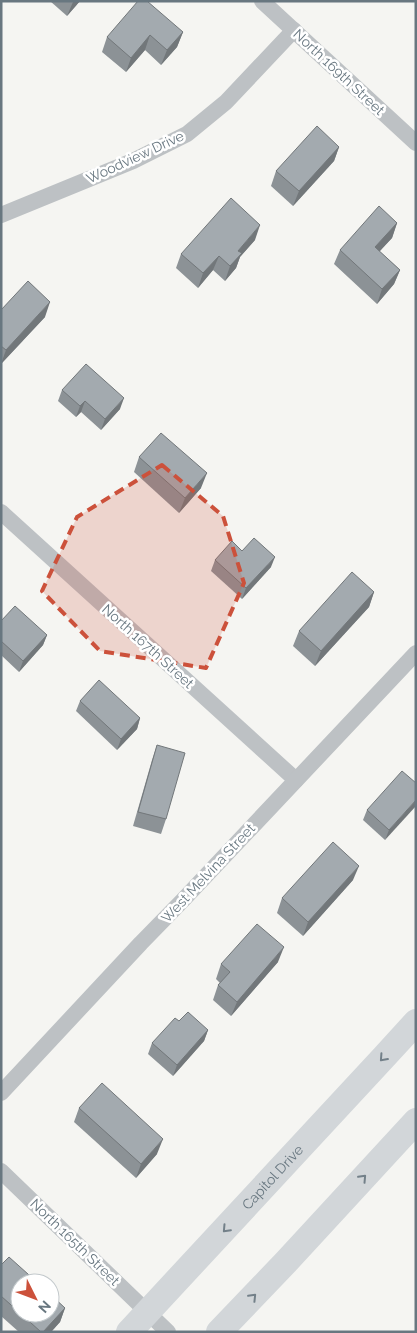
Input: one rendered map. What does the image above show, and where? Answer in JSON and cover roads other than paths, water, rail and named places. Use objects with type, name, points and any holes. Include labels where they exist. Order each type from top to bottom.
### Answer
[{"type":"main road","name":"Capitol Drive","points":[[129,1332],[416,1022]]},
{"type":"main road","points":[[219,1332],[416,1121]]},
{"type":"street","name":"North 169th Street","points":[[262,1],[416,142]]},
{"type":"street","name":"Woodview Drive","points":[[1,215],[133,161],[186,134],[226,102],[294,30]]},
{"type":"street","name":"North 167th Street","points":[[1,512],[296,780]]},
{"type":"street","name":"West Melvina Street","points":[[1,1093],[416,654]]},
{"type":"street","name":"North 165th Street","points":[[1,1171],[168,1332]]}]
